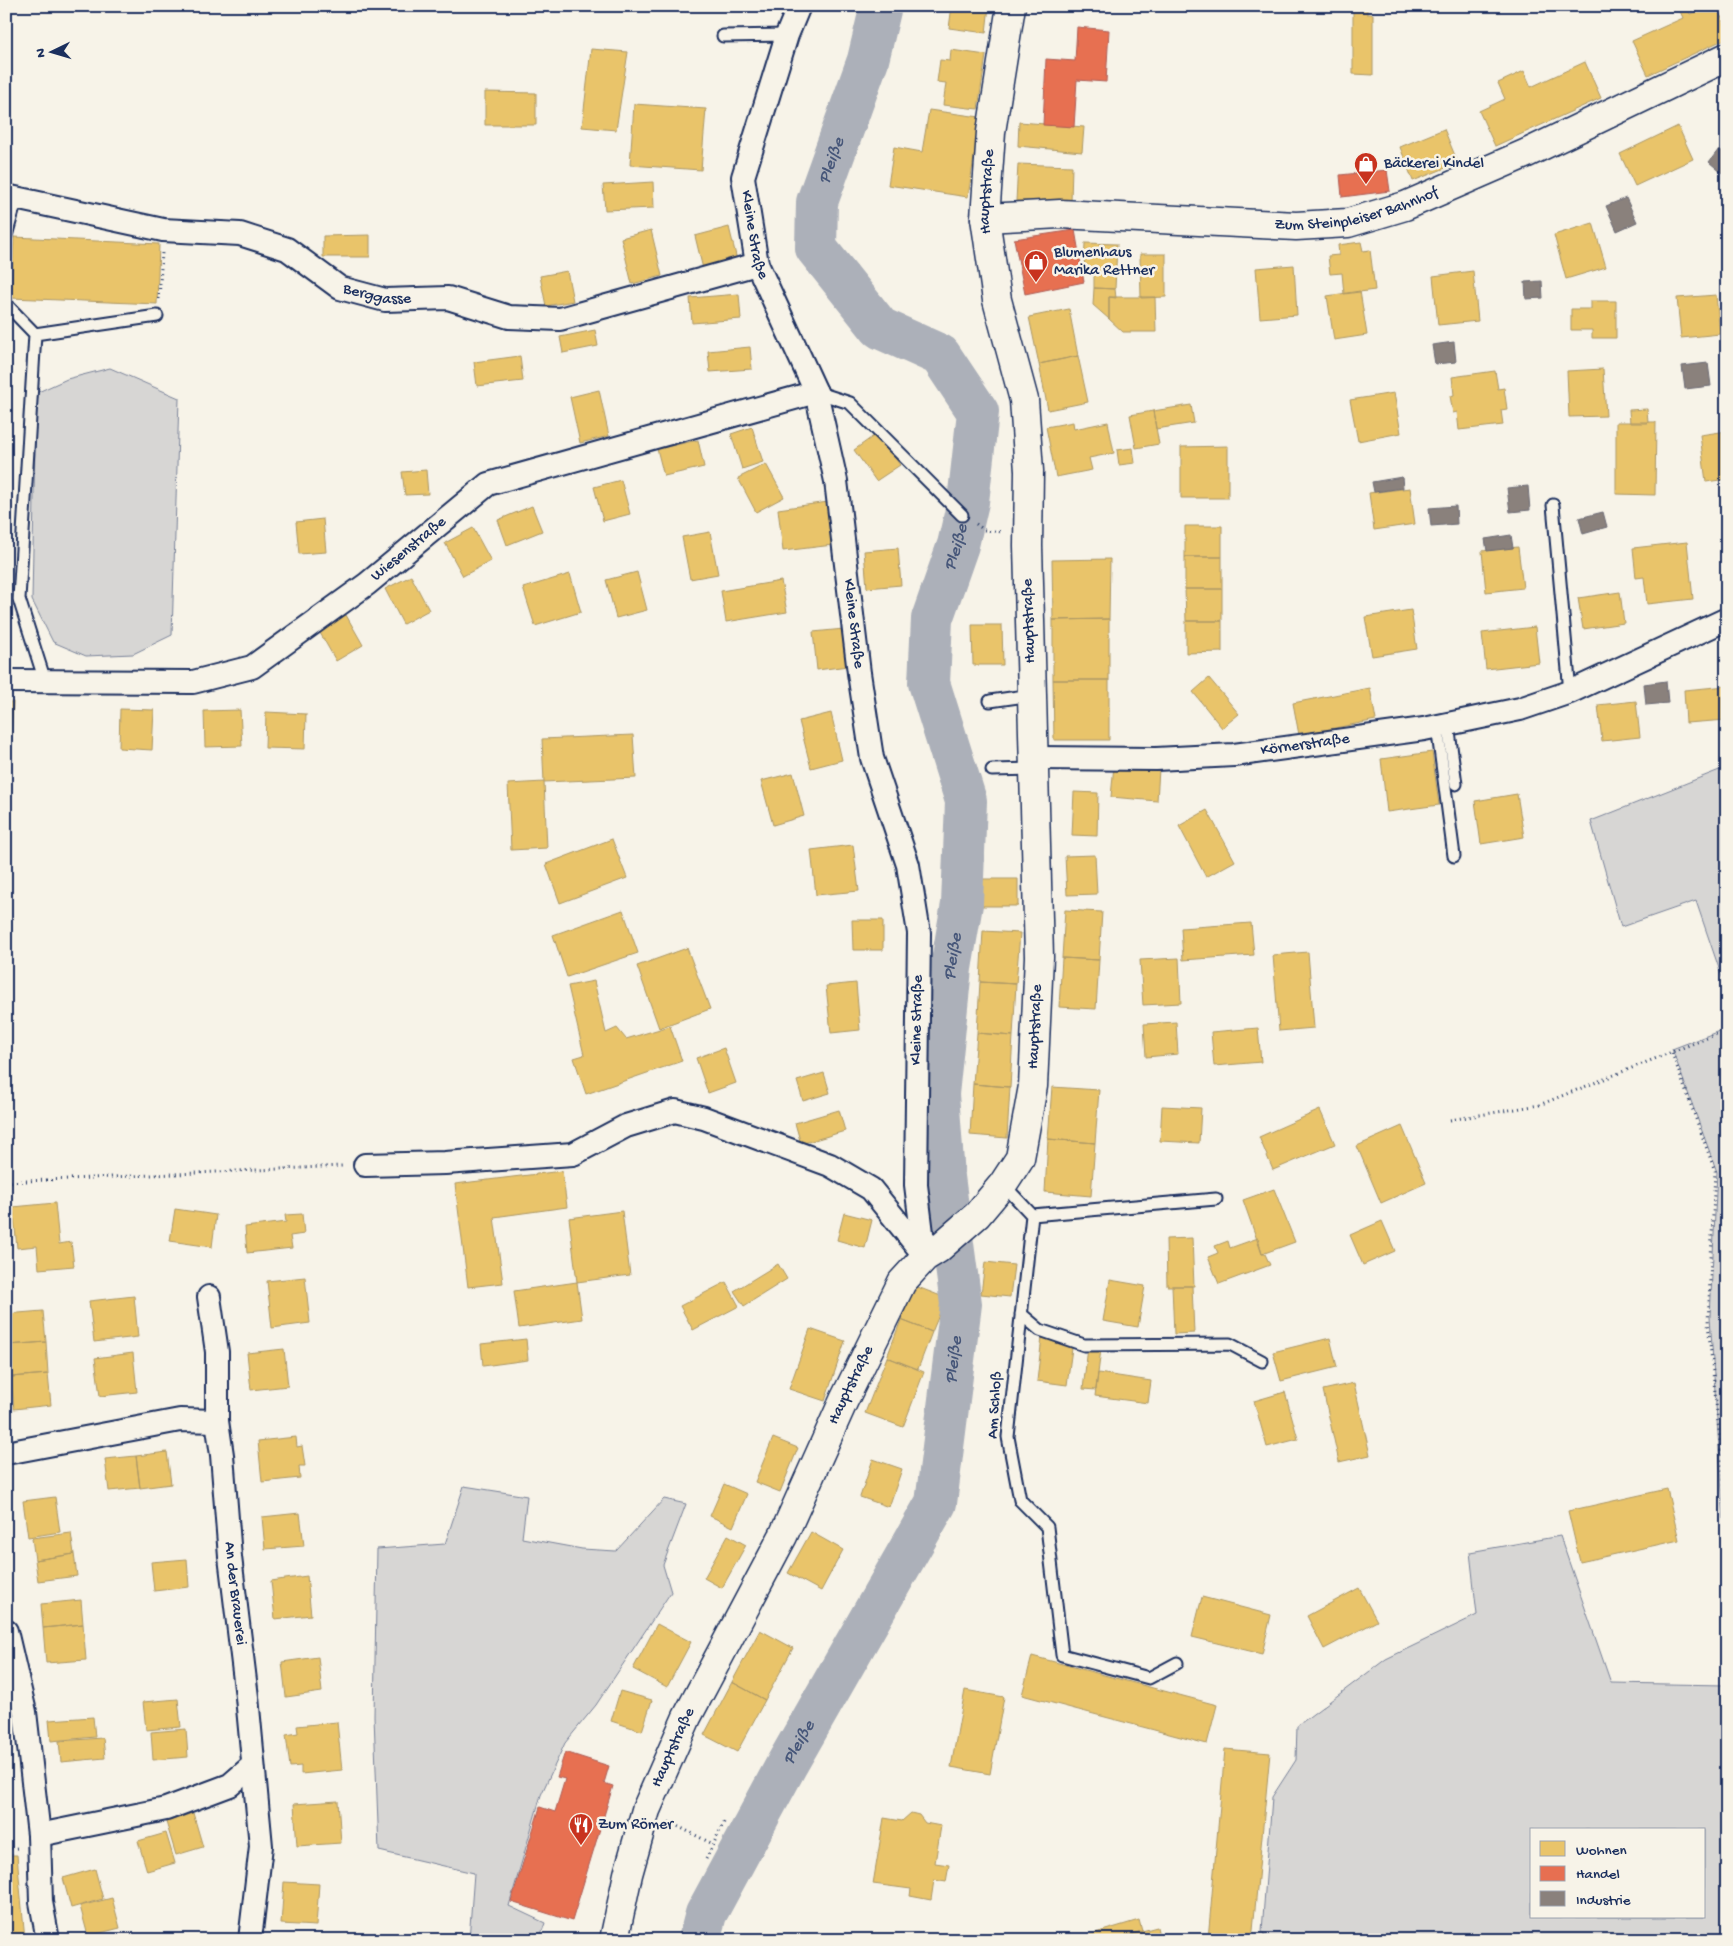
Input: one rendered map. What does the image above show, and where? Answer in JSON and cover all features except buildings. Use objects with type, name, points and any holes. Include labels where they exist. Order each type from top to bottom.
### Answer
[{"type":"main road","name":"Hauptstraße","points":[[614,1940],[628,1874],[646,1810],[687,1717],[783,1536],[844,1400],[902,1282],[932,1253],[977,1215],[1003,1184],[1020,1158],[1033,1086],[1039,957],[1028,546],[1029,471],[1024,400],[997,300],[985,218],[991,132],[1011,6]]},
{"type":"main road","name":"Zum Steinpleiser Bahnhof","points":[[985,218],[1060,214],[1296,226],[1348,223],[1405,206],[1527,153],[1727,57]]},
{"type":"street","name":"Kleine Straße","points":[[799,6],[787,35],[743,177],[756,264],[816,392],[836,481],[859,673],[872,758],[908,865],[919,933],[916,1185],[932,1253]]},
{"type":"street","name":"Berggasse","points":[[12,197],[163,230],[240,234],[287,249],[340,288],[385,300],[448,298],[509,317],[560,319],[756,264]]},
{"type":"street","name":"Wiesenstraße","points":[[6,681],[193,682],[252,667],[368,584],[488,484],[816,392]]},
{"type":"street","name":"Körnerstraße","points":[[1035,764],[1234,755],[1442,725],[1520,709],[1570,692],[1727,619]]},
{"type":"street","points":[[365,1166],[445,1163],[573,1154],[626,1126],[675,1111],[704,1118],[830,1165],[871,1189],[932,1253]]},
{"type":"street","name":"An der Brauerei","points":[[209,1296],[217,1352],[217,1421],[261,1846],[250,1940]]},
{"type":"street","points":[[6,1453],[180,1420],[217,1421]]},
{"type":"street","points":[[6,1631],[25,1712],[39,1835],[41,1902],[48,1940]]},
{"type":"street","points":[[39,1835],[166,1809],[230,1785],[253,1765]]},
{"type":"lane","points":[[723,36],[787,35]]},
{"type":"lane","points":[[6,236],[12,197]]},
{"type":"lane","points":[[6,304],[35,334],[19,599],[45,682]]},
{"type":"lane","points":[[35,334],[157,316]]},
{"type":"lane","points":[[816,392],[850,403],[962,514]]},
{"type":"lane","points":[[1553,504],[1570,692]]},
{"type":"lane","points":[[990,701],[1032,695]]},
{"type":"lane","points":[[1442,725],[1456,784]]},
{"type":"lane","points":[[1442,725],[1454,856]]},
{"type":"lane","points":[[992,770],[1035,764]]},
{"type":"lane","points":[[1003,1184],[1032,1215],[1216,1199]]},
{"type":"lane","name":"Am Schloß","points":[[1032,1215],[1008,1437],[1020,1500],[1047,1527],[1062,1655],[1149,1678],[1177,1663]]},
{"type":"lane","points":[[1021,1314],[1040,1330],[1084,1345],[1230,1344],[1262,1361]]},
{"type":"path","points":[[433,6],[452,8]]},
{"type":"path","points":[[161,292],[162,277]]},
{"type":"path","points":[[1450,1120],[1539,1105],[1727,1030]]},
{"type":"path","points":[[1672,1053],[1715,1171],[1708,1323],[1727,1511]]},
{"type":"path","points":[[6,1182],[365,1166]]},
{"type":"path","points":[[646,1810],[713,1844]]},
{"type":"path","points":[[706,1859],[725,1820]]},
{"type":"shaded area","points":[[110,368],[179,398],[172,635],[133,654],[86,656],[53,642],[32,600],[36,393],[67,379]]},
{"type":"shaded area","points":[[1727,767],[1727,992],[1696,901],[1621,927],[1591,821]]},
{"type":"shaded area","points":[[1727,1028],[1727,1566],[1710,1317],[1717,1172],[1672,1049]]},
{"type":"shaded area","points":[[464,1486],[527,1496],[522,1538],[582,1549],[616,1551],[664,1499],[686,1504],[663,1565],[671,1592],[596,1705],[565,1743],[541,1795],[509,1906],[545,1923],[539,1940],[469,1940],[474,1873],[379,1851],[374,1716],[377,1549],[445,1544]]},
{"type":"shaded area","points":[[1560,1536],[1611,1683],[1725,1685],[1727,1608],[1727,1940],[1267,1940],[1262,1931],[1272,1797],[1296,1760],[1297,1726],[1386,1659],[1477,1615],[1470,1552]]},
{"type":"waterway","name":"Pleiße","points":[[699,1940],[706,1914],[787,1764],[936,1503],[961,1304],[944,1177],[938,1094],[951,968],[962,904],[966,801],[929,683],[932,619],[958,545],[968,502],[978,412],[940,355],[880,328],[816,248],[817,202],[868,60],[881,6]]},
{"type":"place","name":"Bäckerei Kindel","points":[[1366,185]]},
{"type":"place","name":"Blumenhaus Marika Rettner","points":[[1036,283]]},
{"type":"place","name":"Zum Römer","points":[[581,1846]]}]
